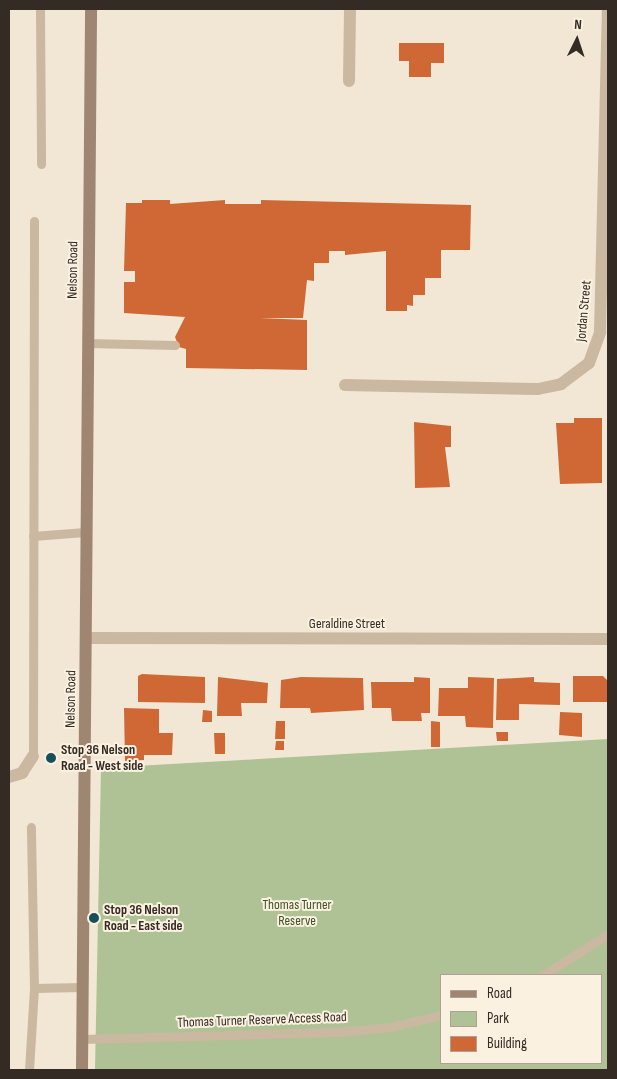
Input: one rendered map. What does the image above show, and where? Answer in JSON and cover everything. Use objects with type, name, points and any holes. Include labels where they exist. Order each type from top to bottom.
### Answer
[{"type":"main road","name":"Nelson Road","points":[[82,1070],[86,638],[85,532],[92,9]]},
{"type":"street","points":[[349,81],[350,9]]},
{"type":"street","name":"Jordan Street","points":[[346,386],[530,390],[556,386],[578,374],[599,340],[607,220],[608,9]]},
{"type":"street","name":"Geraldine Street","points":[[86,638],[608,640]]},
{"type":"street","points":[[9,776],[22,773],[33,756]]},
{"type":"lane","points":[[40,9],[41,164]]},
{"type":"lane","points":[[33,756],[34,221]]},
{"type":"lane","points":[[87,343],[175,345]]},
{"type":"lane","points":[[33,536],[85,532]]},
{"type":"lane","points":[[29,1070],[34,988],[31,827]]},
{"type":"lane","points":[[545,974],[608,934]]},
{"type":"lane","points":[[34,988],[82,987]]},
{"type":"lane","name":"Thomas Turner Reserve Access Road","points":[[82,1039],[338,1032],[390,1027],[440,1015]]},
{"type":"green space","name":"Thomas Turner Reserve","points":[[608,739],[608,1070],[95,1070],[101,768]]},
{"type":"building","points":[[399,43],[444,43],[444,63],[431,63],[431,77],[409,77],[409,61],[399,61]]},
{"type":"building","points":[[142,200],[170,200],[170,204],[225,200],[225,204],[261,204],[261,200],[471,205],[470,250],[441,250],[441,278],[425,278],[425,295],[413,295],[413,306],[407,305],[407,311],[386,311],[386,251],[345,255],[345,251],[329,251],[329,263],[314,263],[314,281],[307,280],[303,318],[260,318],[307,320],[307,370],[186,368],[186,349],[179,347],[175,337],[185,317],[124,313],[124,282],[135,282],[135,271],[124,271],[126,203],[142,203]]},
{"type":"building","points":[[574,418],[602,418],[602,483],[560,484],[556,423],[574,423]]},
{"type":"building","points":[[414,422],[451,426],[451,447],[445,447],[450,487],[415,488]]},
{"type":"building","points":[[142,674],[205,677],[205,703],[138,702],[138,676]]},
{"type":"building","points":[[573,676],[603,676],[608,681],[608,702],[573,702]]},
{"type":"building","points":[[218,677],[268,683],[267,703],[241,703],[242,716],[217,716]]},
{"type":"building","points":[[301,677],[363,678],[364,710],[311,713],[310,708],[280,708],[281,680]]},
{"type":"building","points":[[414,677],[430,678],[430,713],[421,713],[422,721],[392,721],[391,708],[372,708],[371,682],[414,682]]},
{"type":"building","points":[[468,677],[494,678],[493,728],[466,727],[465,716],[438,716],[439,688],[468,688]]},
{"type":"building","points":[[534,677],[534,682],[560,683],[560,705],[519,704],[519,720],[496,720],[497,679]]},
{"type":"building","points":[[124,708],[159,709],[159,733],[173,733],[172,755],[144,755],[144,760],[125,761]]},
{"type":"building","points":[[203,710],[212,711],[212,722],[202,722]]},
{"type":"building","points":[[560,712],[582,713],[582,737],[559,735]]},
{"type":"building","points":[[276,721],[285,721],[285,739],[275,739]]},
{"type":"building","points":[[431,721],[440,722],[440,747],[431,747]]},
{"type":"building","points":[[496,732],[508,732],[508,741],[497,741]]},
{"type":"building","points":[[214,733],[225,733],[225,754],[215,754]]},
{"type":"building","points":[[276,741],[284,741],[284,750],[275,750]]},
{"type":"place","name":"Stop 36 Nelson Road - West side","points":[[51,758]]},
{"type":"place","name":"Stop 36 Nelson Road - East side","points":[[94,918]]}]
